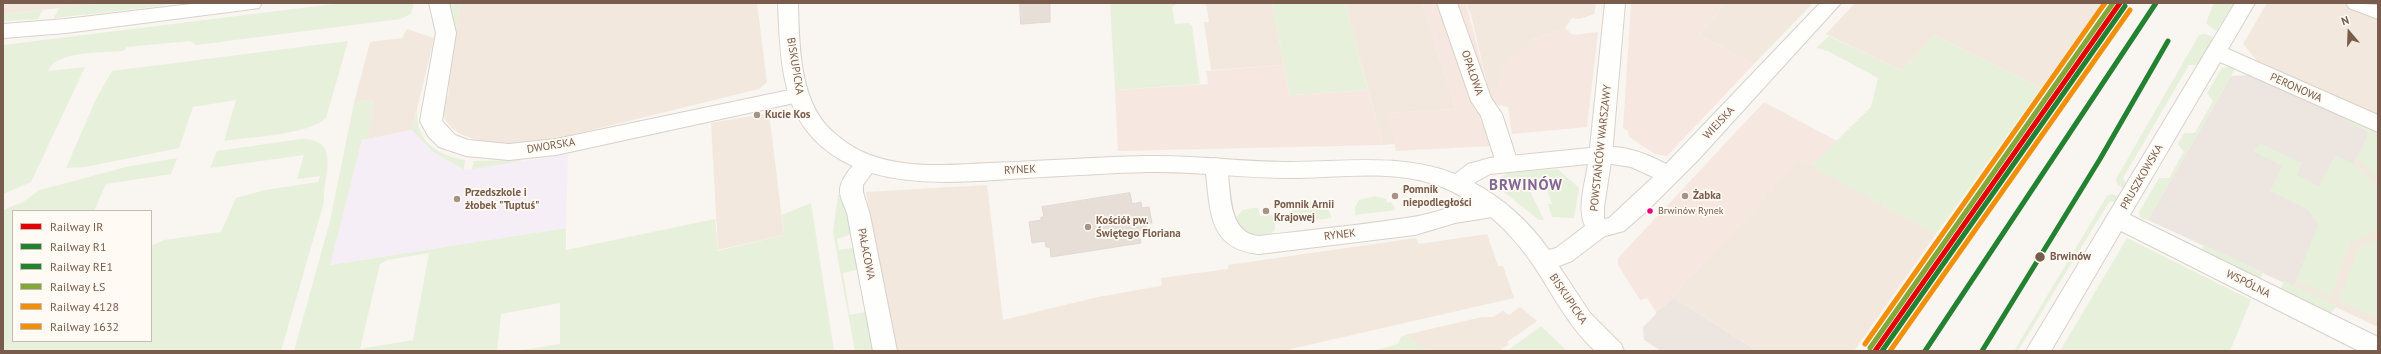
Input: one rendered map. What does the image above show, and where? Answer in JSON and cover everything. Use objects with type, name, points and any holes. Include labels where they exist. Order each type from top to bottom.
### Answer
[{"type":"street","points":[[3,31],[181,8],[252,3]]},
{"type":"street","name":"DWORSKA","points":[[438,3],[446,33],[432,107],[431,121],[436,130],[447,141],[466,148],[509,152],[556,147],[799,95]]},
{"type":"street","name":"BISKUPICKA","points":[[788,3],[790,36],[799,95],[815,128],[830,142]]},
{"type":"street","name":"OPAŁOWA","points":[[1447,3],[1481,101],[1491,114],[1507,163]]},
{"type":"street","name":"POWSTAŃCÓW WARSZAWY","points":[[1598,229],[1594,218],[1593,206],[1601,156],[1615,3]]},
{"type":"street","name":"WIEJSKA","points":[[1598,229],[1610,228],[1622,221],[1668,176],[1831,3]]},
{"type":"street","name":"PRUSZKOWSKA","points":[[2038,351],[2245,3]]},
{"type":"street","points":[[2356,3],[2378,12]]},
{"type":"street","name":"PERONOWA","points":[[2215,52],[2378,124]]},
{"type":"street","name":"RYNEK","points":[[830,142],[842,151],[868,163],[900,170],[941,174],[1145,164],[1216,166],[1266,170],[1400,170],[1425,174],[1456,185],[1477,195],[1497,209],[1524,235],[1544,261]]},
{"type":"street","points":[[1456,185],[1480,169],[1507,163],[1601,156],[1633,159],[1652,166],[1668,176]]},
{"type":"street","name":"PAŁACOWA","points":[[868,163],[852,184],[850,194],[859,215],[885,351]]},
{"type":"street","name":"RYNEK","points":[[1216,166],[1221,202],[1228,230],[1236,241],[1244,244],[1259,245],[1416,226],[1455,214],[1497,209]]},
{"type":"street","name":"WSPÓLNA","points":[[2117,219],[2378,349]]},
{"type":"street","points":[[1544,261],[1564,255],[1598,229]]},
{"type":"street","name":"BISKUPICKA","points":[[1544,261],[1579,319],[1612,351]]},
{"type":"shaded area","points":[[3,3],[108,3],[3,14]]},
{"type":"shaded area","points":[[461,3],[757,3],[767,82],[759,89],[567,136],[534,143],[511,145],[486,143],[460,134],[446,121],[443,113],[444,97],[448,96],[449,85],[446,85],[447,73]]},
{"type":"shaded area","points":[[1203,3],[1272,3],[1284,65],[1211,70],[1204,22],[1209,22],[1206,5]]},
{"type":"shaded area","points":[[1345,3],[1422,3],[1456,109],[1388,113],[1395,144],[1383,145]]},
{"type":"shaded area","points":[[1422,3],[1466,3],[1492,103],[1502,68],[1532,40],[1565,28],[1573,35],[1598,32],[1587,127],[1512,134],[1508,107],[1492,104],[1477,108],[1491,146],[1396,151],[1387,113],[1456,109]]},
{"type":"shaded area","points":[[1466,3],[1596,3],[1594,14],[1579,19],[1572,18],[1565,28],[1532,40],[1492,104],[1471,15]]},
{"type":"shaded area","points":[[1631,3],[1726,3],[1699,35],[1754,64],[1667,156],[1655,154],[1629,137],[1628,131],[1623,128]]},
{"type":"shaded area","points":[[1726,3],[1813,3],[1754,64],[1699,35]]},
{"type":"shaded area","points":[[1855,3],[2102,3],[2041,88],[1934,35],[1902,71],[1826,34]]},
{"type":"shaded area","points":[[2267,3],[2345,3],[2378,17],[2378,115],[2260,64],[2243,44]]},
{"type":"shaded area","points":[[407,29],[434,38],[412,130],[368,139],[373,100],[354,103],[370,42],[402,38]]},
{"type":"shaded area","points":[[1284,65],[1290,95],[1368,90],[1383,145],[1118,151],[1115,90],[1208,84],[1206,71]]},
{"type":"shaded area","points":[[2252,75],[2372,127],[2293,287],[2148,220],[2231,76]]},
{"type":"shaded area","points":[[1764,102],[1837,141],[1811,166],[1800,160],[1690,278],[1688,277],[1674,298],[1656,312],[1647,298],[1640,300],[1618,265],[1618,258]]},
{"type":"shaded area","points":[[769,113],[784,235],[718,250],[711,123]]},
{"type":"shaded area","points":[[2372,127],[2378,130],[2378,327],[2293,287]]},
{"type":"shaded area","name":"Przedszkole i żłobek \"Tuptuś\"","points":[[412,130],[433,152],[463,170],[568,154],[566,228],[329,265],[362,140]]},
{"type":"shaded area","points":[[1800,159],[1936,234],[1854,351],[1758,351],[1674,298],[1688,277],[1690,278]]},
{"type":"shaded area","points":[[987,185],[1003,320],[1098,297],[1160,286],[1162,285],[1161,278],[1228,269],[1228,265],[1416,238],[1419,244],[1487,234],[1498,266],[1503,266],[1514,298],[1282,351],[897,351],[866,192]]},
{"type":"shaded area","points":[[1674,298],[1758,351],[1661,351],[1644,340],[1643,327],[1656,314],[1656,312]]},
{"type":"shaded area","points":[[1520,307],[1537,321],[1507,342],[1509,344],[1499,351],[1428,351],[1405,335],[1482,317],[1493,317],[1503,311],[1509,315]]},
{"type":"green space","points":[[108,3],[167,3],[162,6],[54,18],[59,8]]},
{"type":"green space","points":[[342,3],[414,3],[411,14],[400,19],[196,45],[190,41],[127,47],[123,51],[82,54],[61,59],[53,64],[48,71],[85,67],[31,182],[3,194],[3,45]]},
{"type":"green space","points":[[447,3],[461,3],[447,73]]},
{"type":"green space","points":[[1110,3],[1178,3],[1172,7],[1175,24],[1189,23],[1192,26],[1200,84],[1115,90]]},
{"type":"green space","points":[[1272,3],[1345,3],[1368,90],[1290,95]]},
{"type":"green space","points":[[2214,3],[2234,3],[2216,31],[2206,23]]},
{"type":"green space","points":[[43,10],[38,19],[3,21],[3,14]]},
{"type":"green space","points":[[2204,34],[2214,37],[2200,65],[2189,65],[2123,178],[2128,187],[2126,190],[2117,184],[2116,179],[2199,35]]},
{"type":"green space","points":[[1934,35],[2041,88],[1936,234],[1811,166],[1871,107],[1878,78],[1828,51],[1816,48],[1829,36],[1902,71]]},
{"type":"green space","points":[[348,41],[326,118],[317,124],[292,132],[224,141],[236,100],[193,107],[179,148],[85,167],[66,168],[96,99],[112,71]]},
{"type":"green space","points":[[2229,67],[2235,69],[2148,220],[2141,218],[2139,212],[2159,178],[2169,178],[2184,152],[2178,144],[2184,133],[2195,133],[2213,101],[2207,93],[2222,68]]},
{"type":"green space","points":[[373,100],[368,139],[362,140],[330,265],[566,228],[566,250],[715,219],[718,251],[784,235],[782,215],[811,203],[834,351],[517,351],[560,344],[560,303],[501,314],[497,351],[294,351],[330,221],[354,103]],"holes":[[[429,253],[413,340],[360,349],[380,264],[387,260]]]},
{"type":"green space","points":[[417,111],[420,131],[424,139],[430,145],[446,155],[465,160],[464,170],[433,152],[412,130]]},
{"type":"green space","points":[[2347,118],[2378,128],[2378,178],[2358,160],[2368,132],[2347,122]]},
{"type":"green space","points":[[301,139],[314,140],[322,145],[326,152],[328,161],[324,202],[281,351],[3,351],[3,210],[23,202],[40,190],[126,167],[177,158],[171,174],[106,184],[94,210],[12,210],[12,342],[152,342],[152,246],[164,240],[221,232],[236,198],[265,190],[318,182],[320,176],[297,179],[304,155],[210,168],[217,151]]},
{"type":"green space","points":[[2259,143],[2302,163],[2297,175],[2319,186],[2335,155],[2352,163],[2378,186],[2378,231],[2349,243],[2331,297],[2296,281],[2318,224],[2308,210],[2270,191],[2282,166],[2254,152]]},
{"type":"green space","points":[[474,161],[521,161],[472,169]]},
{"type":"green space","points":[[1558,169],[1579,188],[1574,218],[1552,217],[1548,204],[1552,204],[1547,190],[1530,191],[1544,220],[1539,220],[1495,185],[1497,179],[1507,173]]},
{"type":"green space","points":[[2111,194],[2122,197],[2120,201],[2109,202],[2018,351],[2014,351],[2107,196]]},
{"type":"green space","points":[[838,195],[842,195],[848,209],[852,234],[837,239],[839,250],[852,248],[856,249],[859,267],[856,270],[843,273],[850,315],[866,312],[875,351],[855,351],[833,232]]},
{"type":"green space","points":[[1375,196],[1386,199],[1387,203],[1391,202],[1396,210],[1355,215],[1355,207],[1359,200]]},
{"type":"green space","points":[[1312,202],[1322,205],[1323,210],[1328,209],[1332,218],[1290,223],[1289,216],[1295,207],[1304,203]]},
{"type":"green space","points":[[1258,208],[1260,216],[1272,215],[1275,221],[1275,230],[1266,239],[1247,240],[1234,219],[1243,210]]},
{"type":"green space","points":[[2127,238],[2251,300],[2230,351],[2060,351]]},
{"type":"green space","points":[[2378,240],[2378,319],[2339,300],[2360,246]]},
{"type":"green space","points":[[2204,245],[2263,272],[2259,282],[2200,254]]},
{"type":"green space","points":[[2285,281],[2337,306],[2328,316],[2278,292]]},
{"type":"green space","points":[[1541,326],[1567,351],[1507,351]]},
{"type":"green space","points":[[1405,335],[1428,351],[1373,351],[1398,344],[1401,337]]},
{"type":"building","points":[[1020,3],[1050,3],[1050,22],[1021,24]]},
{"type":"building","name":"Kościół pw. Świętego Floriana","points":[[1130,193],[1132,204],[1141,202],[1142,208],[1149,207],[1152,223],[1145,224],[1147,230],[1138,231],[1141,243],[1051,257],[1050,247],[1046,247],[1045,241],[1032,243],[1029,222],[1041,220],[1041,217],[1044,217],[1042,207]]},
{"type":"rail line","name":"1632","points":[[1865,344],[2105,3]]},
{"type":"rail line","name":"ŁS","points":[[1870,348],[2113,3]]},
{"type":"rail line","name":"IR","points":[[1875,351],[2120,3]]},
{"type":"rail line","name":"R1","points":[[1925,351],[2156,3]]},
{"type":"rail line","name":"RE1","points":[[1882,351],[2125,6]]},
{"type":"rail line","name":"4128","points":[[1890,351],[2130,10]]},
{"type":"rail line","name":"R1","points":[[1982,351],[2100,159],[2168,41]]},
{"type":"place","name":"Kucie Kos","points":[[757,115]]},
{"type":"place","name":"Pomnik niepodległości","points":[[1395,196]]},
{"type":"place","name":"Żabka","points":[[1685,196]]},
{"type":"place","name":"Przedszkole i żłobek \"Tuptuś\"","points":[[457,199]]},
{"type":"place","name":"Pomnik Arnii Krajowej","points":[[1266,211]]},
{"type":"place","name":"Brwinów Rynek","points":[[1650,211]]},
{"type":"place","name":"Kościół pw. Świętego Floriana","points":[[1088,227]]},
{"type":"place","name":"Brwinów","points":[[2040,257]]},
{"type":"district","name":"BRWINÓW","points":[[1526,186]]}]
